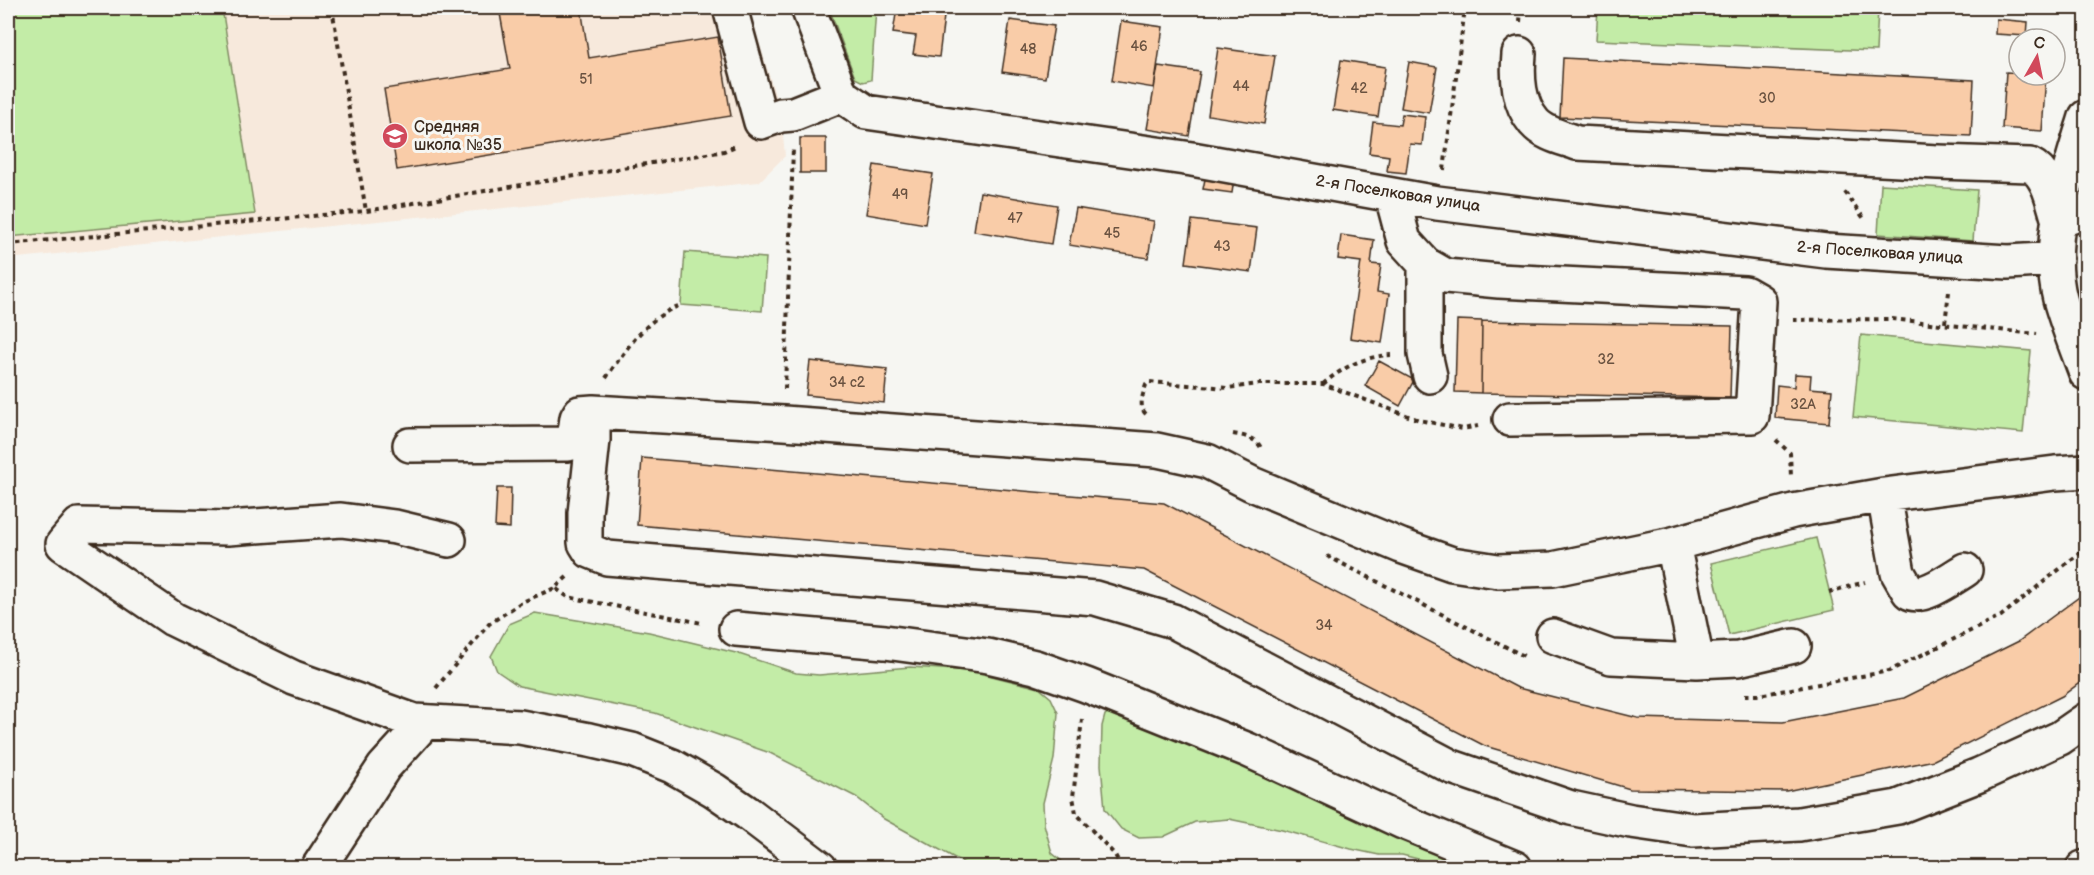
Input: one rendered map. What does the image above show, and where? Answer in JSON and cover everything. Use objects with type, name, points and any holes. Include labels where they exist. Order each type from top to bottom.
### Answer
[{"type":"street","points":[[729,8],[761,122],[781,115],[793,114],[841,95],[808,8]]},
{"type":"street","points":[[1519,54],[1518,86],[1534,123],[1552,135],[1577,143],[2030,165],[2038,169],[2073,216]]},
{"type":"street","name":"2-я Поселковая улица","points":[[841,95],[866,112],[1192,159],[1437,203],[1826,251],[2008,262],[2055,259]]},
{"type":"street","points":[[2086,117],[2070,170],[2073,216],[2055,259],[2073,296],[2073,339],[2086,373]]},
{"type":"street","points":[[1392,196],[1404,242],[1425,264],[1446,276],[1745,293],[1759,301],[1752,416],[1510,419]]},
{"type":"street","points":[[1425,264],[1427,365]]},
{"type":"street","points":[[410,445],[568,444],[574,439],[580,413],[593,411],[1157,450],[1208,461],[1274,493],[1401,546],[1452,564],[1498,571],[1553,569],[1673,544],[1793,511],[1884,495],[2086,471]]},
{"type":"street","points":[[593,411],[593,440],[584,534],[585,543],[590,551],[607,558],[1095,598],[1173,621],[1452,767],[1570,808],[1631,821],[1693,830],[1799,824],[1898,807],[1979,775],[2060,738],[2086,720]]},
{"type":"street","points":[[1884,495],[1898,573],[1909,592],[1916,595],[1934,588],[1965,570]]},
{"type":"street","points":[[449,540],[394,527],[341,520],[228,528],[79,525],[63,544],[173,619],[294,678],[419,721],[520,727],[632,750],[672,766],[714,790],[820,867]]},
{"type":"street","points":[[1673,544],[1697,661]]},
{"type":"street","points":[[736,629],[885,642],[988,656],[1035,667],[1248,750],[1402,822],[1515,867]]},
{"type":"street","points":[[1553,636],[1611,657],[1697,661],[1738,658],[1794,646]]},
{"type":"street","points":[[318,867],[384,767],[419,721]]},
{"type":"path","points":[[332,8],[366,211]]},
{"type":"path","points":[[1437,203],[1445,168],[1465,8]]},
{"type":"path","points":[[785,390],[793,182],[793,114]]},
{"type":"path","points":[[8,244],[366,211],[724,151],[750,140],[761,122]]},
{"type":"path","points":[[593,411],[606,378],[636,337],[664,311],[681,304]]},
{"type":"path","points":[[1758,319],[1841,321],[1892,319],[1945,323],[2073,339]]},
{"type":"path","points":[[1323,384],[1339,370],[1375,355],[1427,365]]},
{"type":"path","points":[[1142,402],[1146,385],[1149,382],[1228,388],[1259,384],[1323,384],[1419,420],[1463,429],[1510,419]]},
{"type":"path","points":[[1752,416],[1790,453],[1793,511]]},
{"type":"path","points":[[1821,683],[1889,671],[2001,616],[2086,548]]},
{"type":"path","points":[[419,721],[434,690],[489,624],[522,602],[555,588],[575,570],[590,551]]},
{"type":"path","points":[[1318,551],[1528,658]]},
{"type":"path","points":[[555,588],[568,597],[661,617],[736,629]]},
{"type":"path","points":[[1086,685],[1073,797],[1076,813],[1115,855],[1122,867]]},
{"type":"shaded area","name":"Средняя школа №35","points":[[8,8],[749,8],[781,115],[785,156],[759,182],[8,259]]},
{"type":"green space","points":[[28,8],[222,8],[255,214],[8,237],[8,10]]},
{"type":"green space","points":[[829,8],[876,8],[871,80],[863,82],[855,78]]},
{"type":"green space","points":[[1598,8],[1878,8],[1876,51],[1596,40]]},
{"type":"green space","points":[[1881,184],[1977,190],[1973,241],[1878,234]]},
{"type":"green space","points":[[685,252],[766,258],[762,311],[681,305]]},
{"type":"green space","points":[[1861,335],[2031,351],[2023,433],[1853,417]]},
{"type":"green space","points":[[1816,538],[1834,610],[1729,635],[1711,563]]},
{"type":"green space","points":[[535,613],[649,632],[736,653],[796,673],[819,675],[910,667],[972,671],[1039,688],[1051,698],[1058,713],[1054,759],[1043,803],[1044,824],[1052,853],[1069,867],[971,867],[884,819],[856,797],[770,753],[655,713],[519,686],[497,671],[491,656],[509,624]]},
{"type":"green space","points":[[1115,708],[1487,867],[1436,867],[1430,862],[1402,855],[1379,855],[1229,819],[1195,822],[1163,837],[1139,838],[1121,829],[1105,809],[1101,765],[1102,726],[1105,715]]},
{"type":"building","points":[[499,8],[581,8],[589,58],[718,37],[731,116],[397,170],[384,89],[510,69]]},
{"type":"building","points":[[897,8],[945,8],[939,57],[913,54],[916,36],[893,33]]},
{"type":"building","points":[[1996,19],[2028,22],[2028,27],[2007,27],[2007,35],[1995,34]]},
{"type":"building","points":[[1010,20],[1054,26],[1045,78],[1002,72]]},
{"type":"building","points":[[1121,21],[1163,27],[1154,88],[1112,81]]},
{"type":"building","points":[[1218,48],[1275,56],[1264,124],[1208,115]]},
{"type":"building","points":[[1563,58],[1974,80],[1971,136],[1560,117]]},
{"type":"building","points":[[1341,60],[1385,67],[1378,117],[1333,110]]},
{"type":"building","points":[[1409,62],[1437,67],[1429,113],[1401,108]]},
{"type":"building","points":[[1158,66],[1200,72],[1189,136],[1147,129]]},
{"type":"building","points":[[2006,72],[2007,87],[2045,87],[2042,131],[2002,128]]},
{"type":"building","points":[[1402,114],[1425,117],[1422,145],[1410,144],[1406,173],[1387,171],[1389,156],[1369,153],[1373,122],[1400,125]]},
{"type":"building","points":[[800,138],[826,138],[826,173],[800,173]]},
{"type":"building","points":[[874,165],[933,174],[925,224],[866,214]]},
{"type":"building","points":[[1206,174],[1234,179],[1232,193],[1203,189]]},
{"type":"building","points":[[980,192],[1057,205],[1051,244],[974,231]]},
{"type":"building","points":[[1076,208],[1154,221],[1148,258],[1069,245]]},
{"type":"building","points":[[1192,220],[1257,228],[1251,272],[1186,263]]},
{"type":"building","points":[[1341,235],[1374,240],[1371,264],[1381,265],[1377,292],[1389,294],[1382,343],[1350,338],[1361,262],[1338,259]]},
{"type":"building","points":[[1457,320],[1482,321],[1481,393],[1455,392]]},
{"type":"building","points":[[1482,321],[1732,326],[1730,398],[1481,393]]},
{"type":"building","points":[[810,361],[887,369],[884,403],[806,395]]},
{"type":"building","points":[[1379,361],[1414,380],[1400,406],[1365,386]]},
{"type":"building","points":[[1795,374],[1811,375],[1810,388],[1832,390],[1829,423],[1775,418],[1777,385],[1794,387]]},
{"type":"building","points":[[642,458],[1164,503],[1518,688],[1638,718],[1783,722],[1904,698],[2019,641],[2086,592],[2086,678],[2062,696],[1934,760],[1786,791],[1630,789],[1485,746],[1144,570],[637,525]]},
{"type":"building","points":[[497,488],[511,488],[510,528],[495,527]]},
{"type":"place","name":"Средняя школа №35","points":[[395,136]]}]
